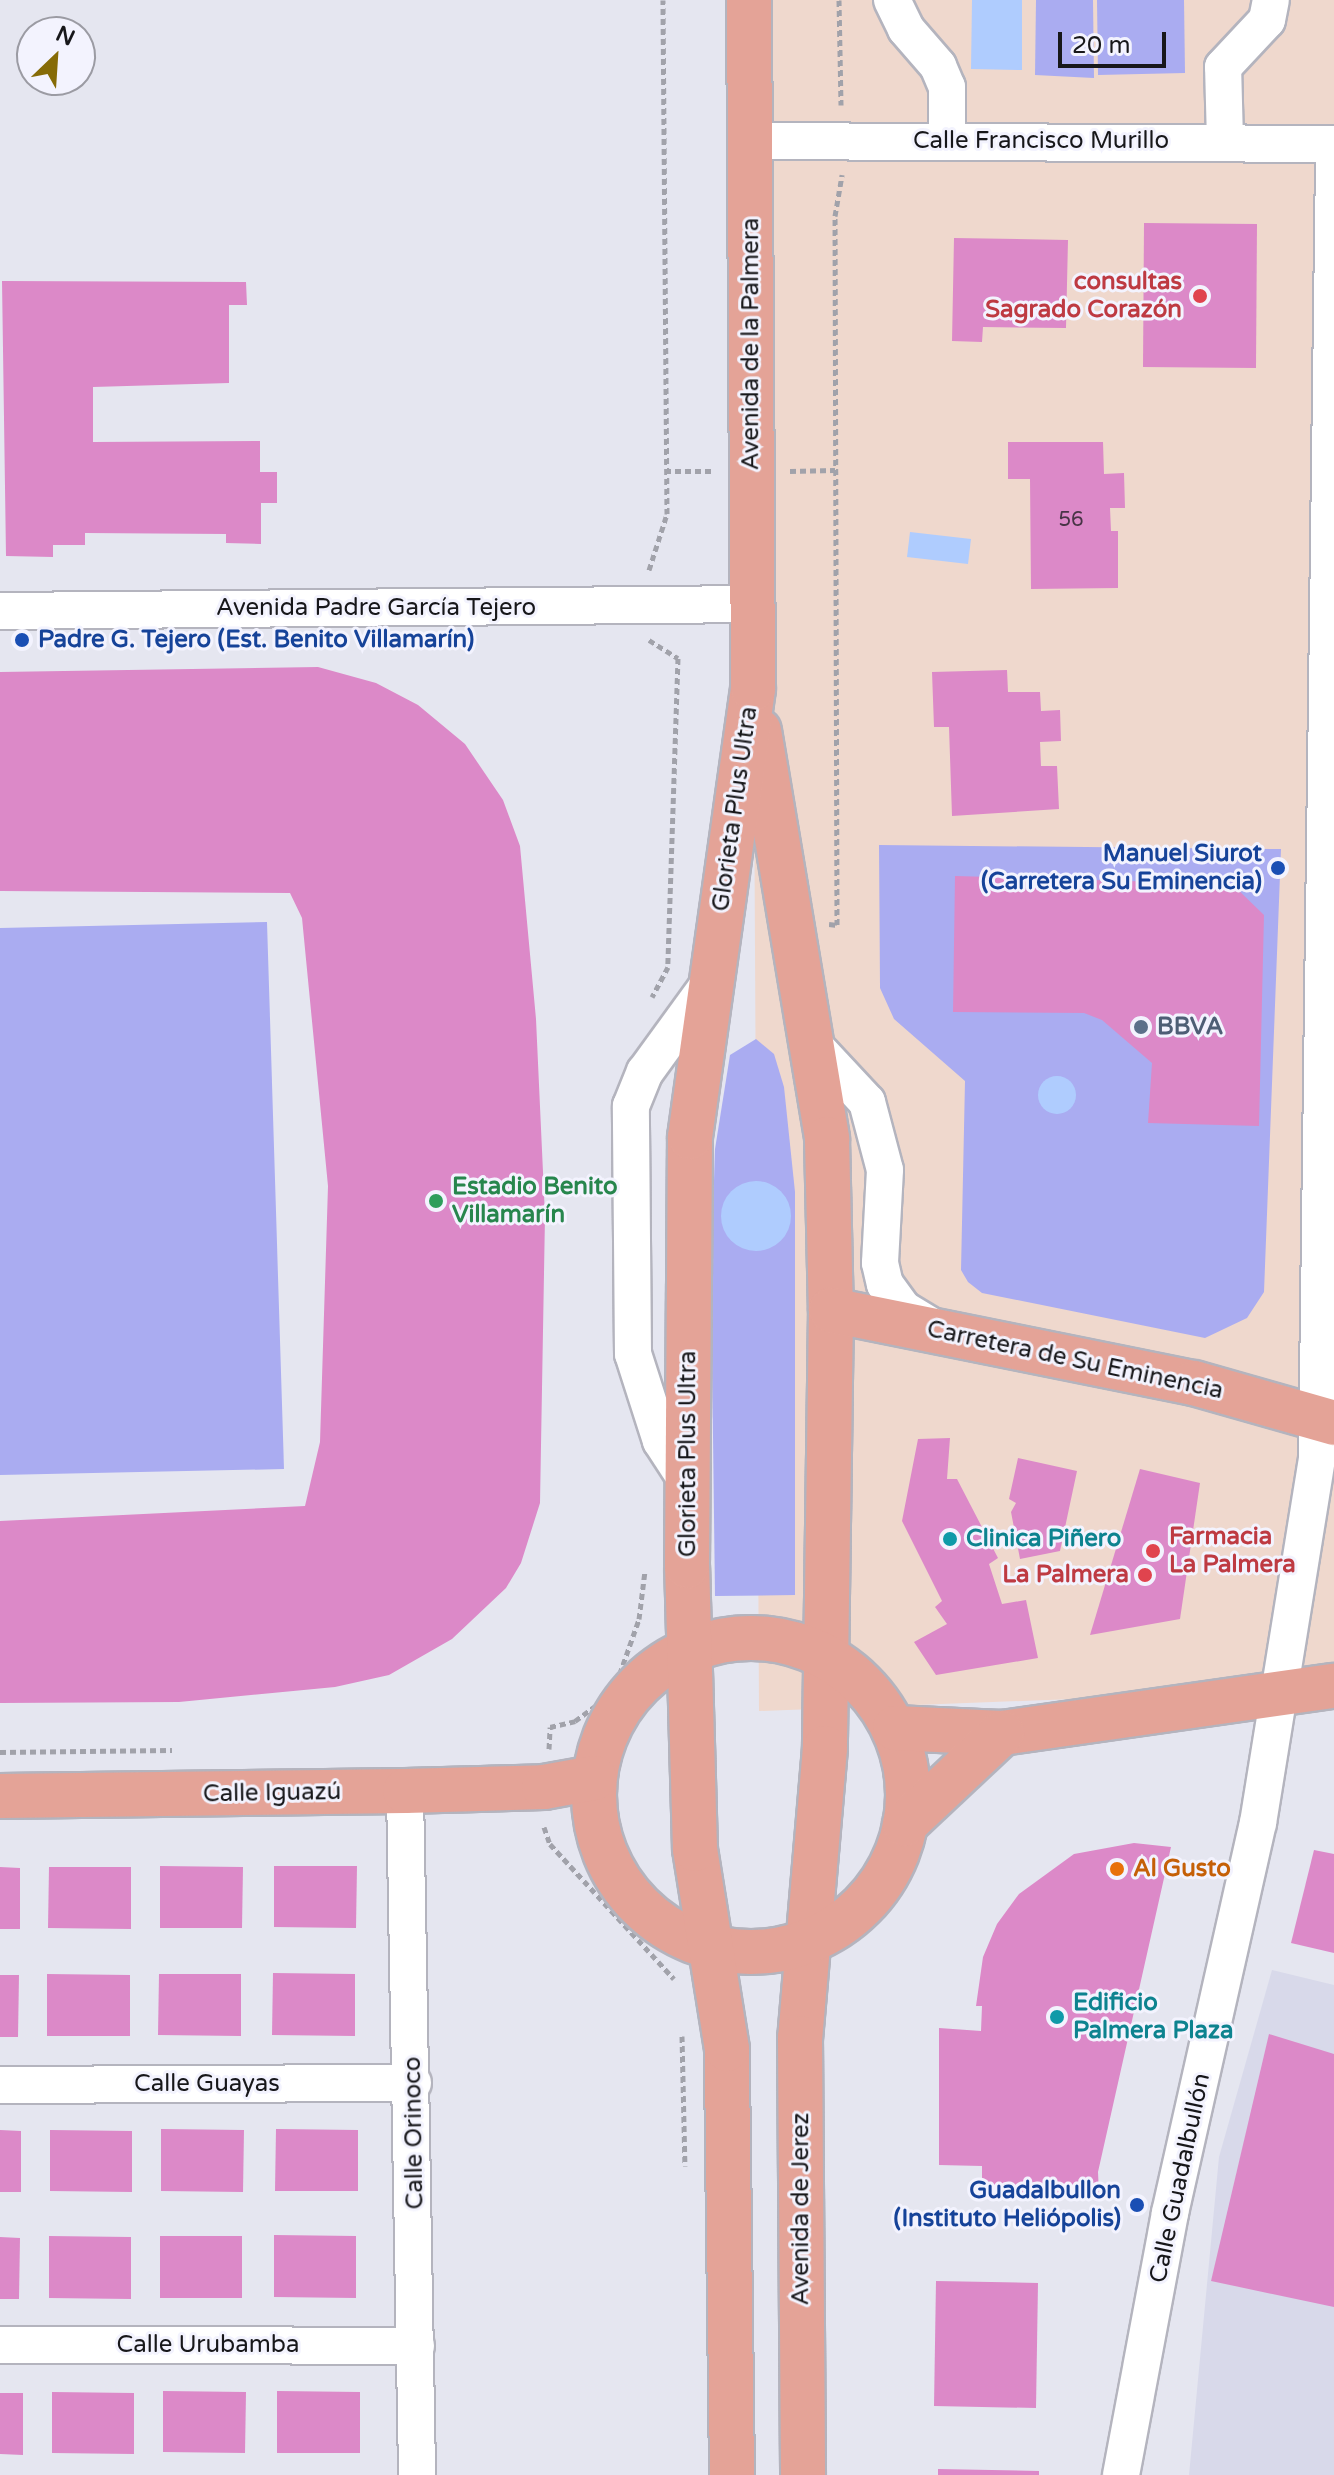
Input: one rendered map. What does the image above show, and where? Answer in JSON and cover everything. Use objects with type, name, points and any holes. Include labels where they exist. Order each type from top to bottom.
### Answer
[{"type":"main road","name":"Avenida de la Palmera","points":[[749,0],[753,689]]},
{"type":"main road","name":"Glorieta Plus Ultra","points":[[711,1948],[695,1849],[689,1649],[690,1137],[753,689]]},
{"type":"main road","name":"Glorieta Plus Ultra","points":[[753,689],[827,1139],[831,1310],[825,1748],[805,1944]]},
{"type":"main road","name":"Carretera de Su Eminencia","points":[[831,1310],[1194,1383],[1326,1419]]},
{"type":"main road","points":[[749,1639],[780,1640],[824,1655],[862,1682],[895,1728],[905,1767],[905,1824],[900,1850],[878,1891],[845,1922],[805,1944],[759,1953],[711,1948],[671,1931],[636,1902],[610,1866],[596,1824],[594,1778],[603,1739],[623,1702],[653,1671],[689,1649],[749,1639]]},
{"type":"main road","points":[[895,1728],[1002,1733],[1334,1686]]},
{"type":"main road","points":[[905,1824],[1002,1733]]},
{"type":"main road","name":"Calle Iguazú","points":[[0,1796],[544,1787],[594,1778]]},
{"type":"main road","points":[[544,1787],[596,1824]]},
{"type":"main road","name":"Avenida de Jerez","points":[[803,2475],[800,2038],[805,1944]]},
{"type":"main road","points":[[711,1948],[727,2049],[732,2475]]},
{"type":"street","points":[[892,0],[906,29],[938,66],[947,87],[947,141]]},
{"type":"street","points":[[1225,141],[1223,67],[1267,20],[1271,0]]},
{"type":"street","name":"Calle Francisco Murillo","points":[[749,141],[1225,141],[1334,144]]},
{"type":"street","name":"Calle Guadalbullón","points":[[1121,2475],[1170,2213],[1282,1694],[1317,1458],[1326,1419],[1334,155]]},
{"type":"street","name":"Avenida Padre García Tejero","points":[[0,611],[752,604]]},
{"type":"street","points":[[687,1481],[661,1441],[633,1354],[631,1106],[645,1072],[711,981]]},
{"type":"street","points":[[811,1042],[867,1102],[885,1170],[880,1263],[885,1284],[903,1309],[940,1332]]},
{"type":"street","points":[[831,1310],[880,1263]]},
{"type":"street","name":"Calle Orinoco","points":[[405,1791],[413,2083],[417,2475]]},
{"type":"street","name":"Calle Guayas","points":[[0,2085],[413,2083]]},
{"type":"street","name":"Calle Urubamba","points":[[0,2345],[416,2346]]},
{"type":"path","points":[[648,578],[667,514],[663,0]]},
{"type":"path","points":[[839,0],[841,113]]},
{"type":"path","points":[[822,924],[837,925],[835,216],[844,165]]},
{"type":"path","points":[[544,1832],[675,1980],[677,1993]]},
{"type":"path","points":[[682,2033],[685,2175]]},
{"type":"shaded area","points":[[750,0],[1334,0],[1334,1689],[759,1711]]},
{"type":"shaded area","points":[[972,0],[1022,0],[1022,70],[971,69]]},
{"type":"shaded area","points":[[1036,0],[1093,0],[1094,78],[1035,75]]},
{"type":"shaded area","points":[[1097,0],[1184,0],[1185,73],[1098,75]]},
{"type":"shaded area","points":[[910,532],[971,539],[968,564],[907,557]]},
{"type":"shaded area","points":[[879,845],[1281,849],[1264,1292],[1247,1318],[1205,1338],[982,1293],[968,1282],[961,1270],[965,1081],[894,1019],[880,988]]},
{"type":"shaded area","points":[[267,922],[284,1469],[0,1475],[0,928]]},
{"type":"shaded area","points":[[756,1039],[774,1054],[784,1087],[795,1192],[795,1595],[715,1596],[711,1275],[715,1149],[730,1055]]},
{"type":"shaded area","points":[[1057,1076],[1071,1081],[1076,1095],[1071,1109],[1057,1114],[1043,1109],[1038,1095],[1043,1081]]},
{"type":"shaded area","points":[[756,1181],[781,1191],[791,1216],[781,1241],[756,1251],[731,1241],[721,1216],[731,1191]]},
{"type":"shaded area","points":[[1272,1970],[1334,1985],[1334,2475],[1189,2475],[1219,2157]]},
{"type":"building","name":"consultas Sagrado Corazón","points":[[1144,223],[1257,224],[1256,368],[1143,367]]},
{"type":"building","points":[[954,238],[1068,240],[1066,328],[983,327],[982,342],[952,341]]},
{"type":"building","points":[[2,281],[246,282],[247,305],[229,305],[229,383],[93,387],[93,442],[260,441],[260,472],[277,472],[277,503],[261,503],[261,544],[226,543],[226,534],[85,533],[85,545],[53,545],[53,557],[6,556]]},
{"type":"building","points":[[1008,442],[1103,442],[1104,474],[1124,473],[1125,508],[1110,508],[1111,531],[1118,531],[1118,588],[1031,589],[1030,479],[1008,479]]},
{"type":"building","name":"Estadio Benito Villamarín","points":[[318,667],[376,683],[418,705],[465,744],[503,800],[520,846],[536,1019],[545,1216],[540,1503],[521,1563],[506,1588],[452,1639],[389,1675],[335,1687],[179,1702],[0,1703],[0,1521],[305,1506],[320,1442],[328,1186],[302,918],[290,893],[0,891],[0,672]]},
{"type":"building","points":[[1007,670],[1008,692],[1040,692],[1041,711],[1060,710],[1061,741],[1040,742],[1041,766],[1057,766],[1059,809],[952,816],[949,727],[934,727],[932,672]]},
{"type":"building","name":"BBVA","points":[[955,876],[1232,884],[1264,915],[1259,1126],[1148,1123],[1152,1063],[1102,1020],[1084,1013],[953,1012]]},
{"type":"building","name":"Clinica Piñero","points":[[950,1438],[947,1479],[957,1479],[998,1558],[989,1564],[1002,1604],[1026,1600],[1038,1658],[936,1675],[914,1642],[947,1624],[935,1607],[942,1601],[902,1521],[918,1439]]},
{"type":"building","points":[[1018,1458],[1077,1471],[1060,1551],[1020,1559],[1011,1512],[1016,1503],[1009,1499]]},
{"type":"building","name":"Farmacia La Palmera","points":[[1140,1469],[1200,1483],[1180,1619],[1090,1635]]},
{"type":"building","name":"Edificio Palmera Plaza","points":[[1134,1843],[1171,1847],[1098,2172],[1099,2194],[982,2196],[982,2166],[939,2165],[939,2028],[981,2031],[982,2006],[976,2006],[983,1957],[997,1924],[1019,1894],[1074,1854]]},
{"type":"building","points":[[1314,1850],[1334,1854],[1334,1953],[1291,1943]]},
{"type":"building","points":[[160,1866],[243,1867],[242,1928],[160,1928]]},
{"type":"building","points":[[274,1866],[357,1866],[356,1928],[274,1927]]},
{"type":"building","points":[[0,1867],[20,1868],[20,1929],[0,1929]]},
{"type":"building","points":[[49,1867],[131,1867],[131,1929],[48,1928]]},
{"type":"building","points":[[273,1973],[355,1974],[355,2036],[272,2035]]},
{"type":"building","points":[[47,1974],[130,1975],[130,2036],[47,2036]]},
{"type":"building","points":[[159,1974],[241,1974],[241,2036],[158,2035]]},
{"type":"building","points":[[0,1975],[19,1975],[18,2037],[0,2037]]},
{"type":"building","points":[[1269,2034],[1334,2054],[1334,2307],[1211,2281]]},
{"type":"building","points":[[161,2129],[244,2130],[243,2192],[161,2191]]},
{"type":"building","points":[[276,2129],[358,2130],[358,2191],[275,2191]]},
{"type":"building","points":[[0,2130],[21,2131],[21,2192],[0,2192]]},
{"type":"building","points":[[50,2130],[132,2131],[132,2192],[50,2191]]},
{"type":"building","points":[[274,2235],[356,2236],[356,2298],[274,2297]]},
{"type":"building","points":[[49,2236],[131,2237],[131,2299],[49,2298]]},
{"type":"building","points":[[160,2236],[242,2236],[242,2298],[160,2298]]},
{"type":"building","points":[[0,2237],[20,2238],[19,2299],[0,2299]]},
{"type":"building","points":[[936,2281],[1038,2283],[1036,2408],[934,2406]]},
{"type":"building","points":[[163,2391],[246,2392],[245,2453],[163,2452]]},
{"type":"building","points":[[277,2391],[360,2392],[360,2453],[277,2453]]},
{"type":"building","points":[[52,2392],[134,2393],[134,2454],[52,2453]]},
{"type":"building","points":[[0,2393],[23,2393],[23,2455],[0,2454]]},
{"type":"building","points":[[938,2469],[1039,2471],[1039,2475],[938,2475]]},
{"type":"place","name":"consultas Sagrado Corazón","points":[[1200,296]]},
{"type":"place","name":"Padre G. Tejero (Est. Benito Villamarín)","points":[[22,640]]},
{"type":"place","name":"Manuel Siurot (Carretera Su Eminencia)","points":[[1278,868]]},
{"type":"place","name":"BBVA","points":[[1141,1027]]},
{"type":"place","name":"Estadio Benito Villamarín","points":[[436,1201]]},
{"type":"place","name":"Clinica Piñero","points":[[950,1539]]},
{"type":"place","name":"Farmacia La Palmera","points":[[1153,1551]]},
{"type":"place","name":"La Palmera","points":[[1145,1575]]},
{"type":"place","name":"Al Gusto","points":[[1117,1869]]},
{"type":"place","name":"Edificio Palmera Plaza","points":[[1057,2017]]},
{"type":"place","name":"Guadalbullon (Instituto Heliópolis)","points":[[1137,2205]]}]
